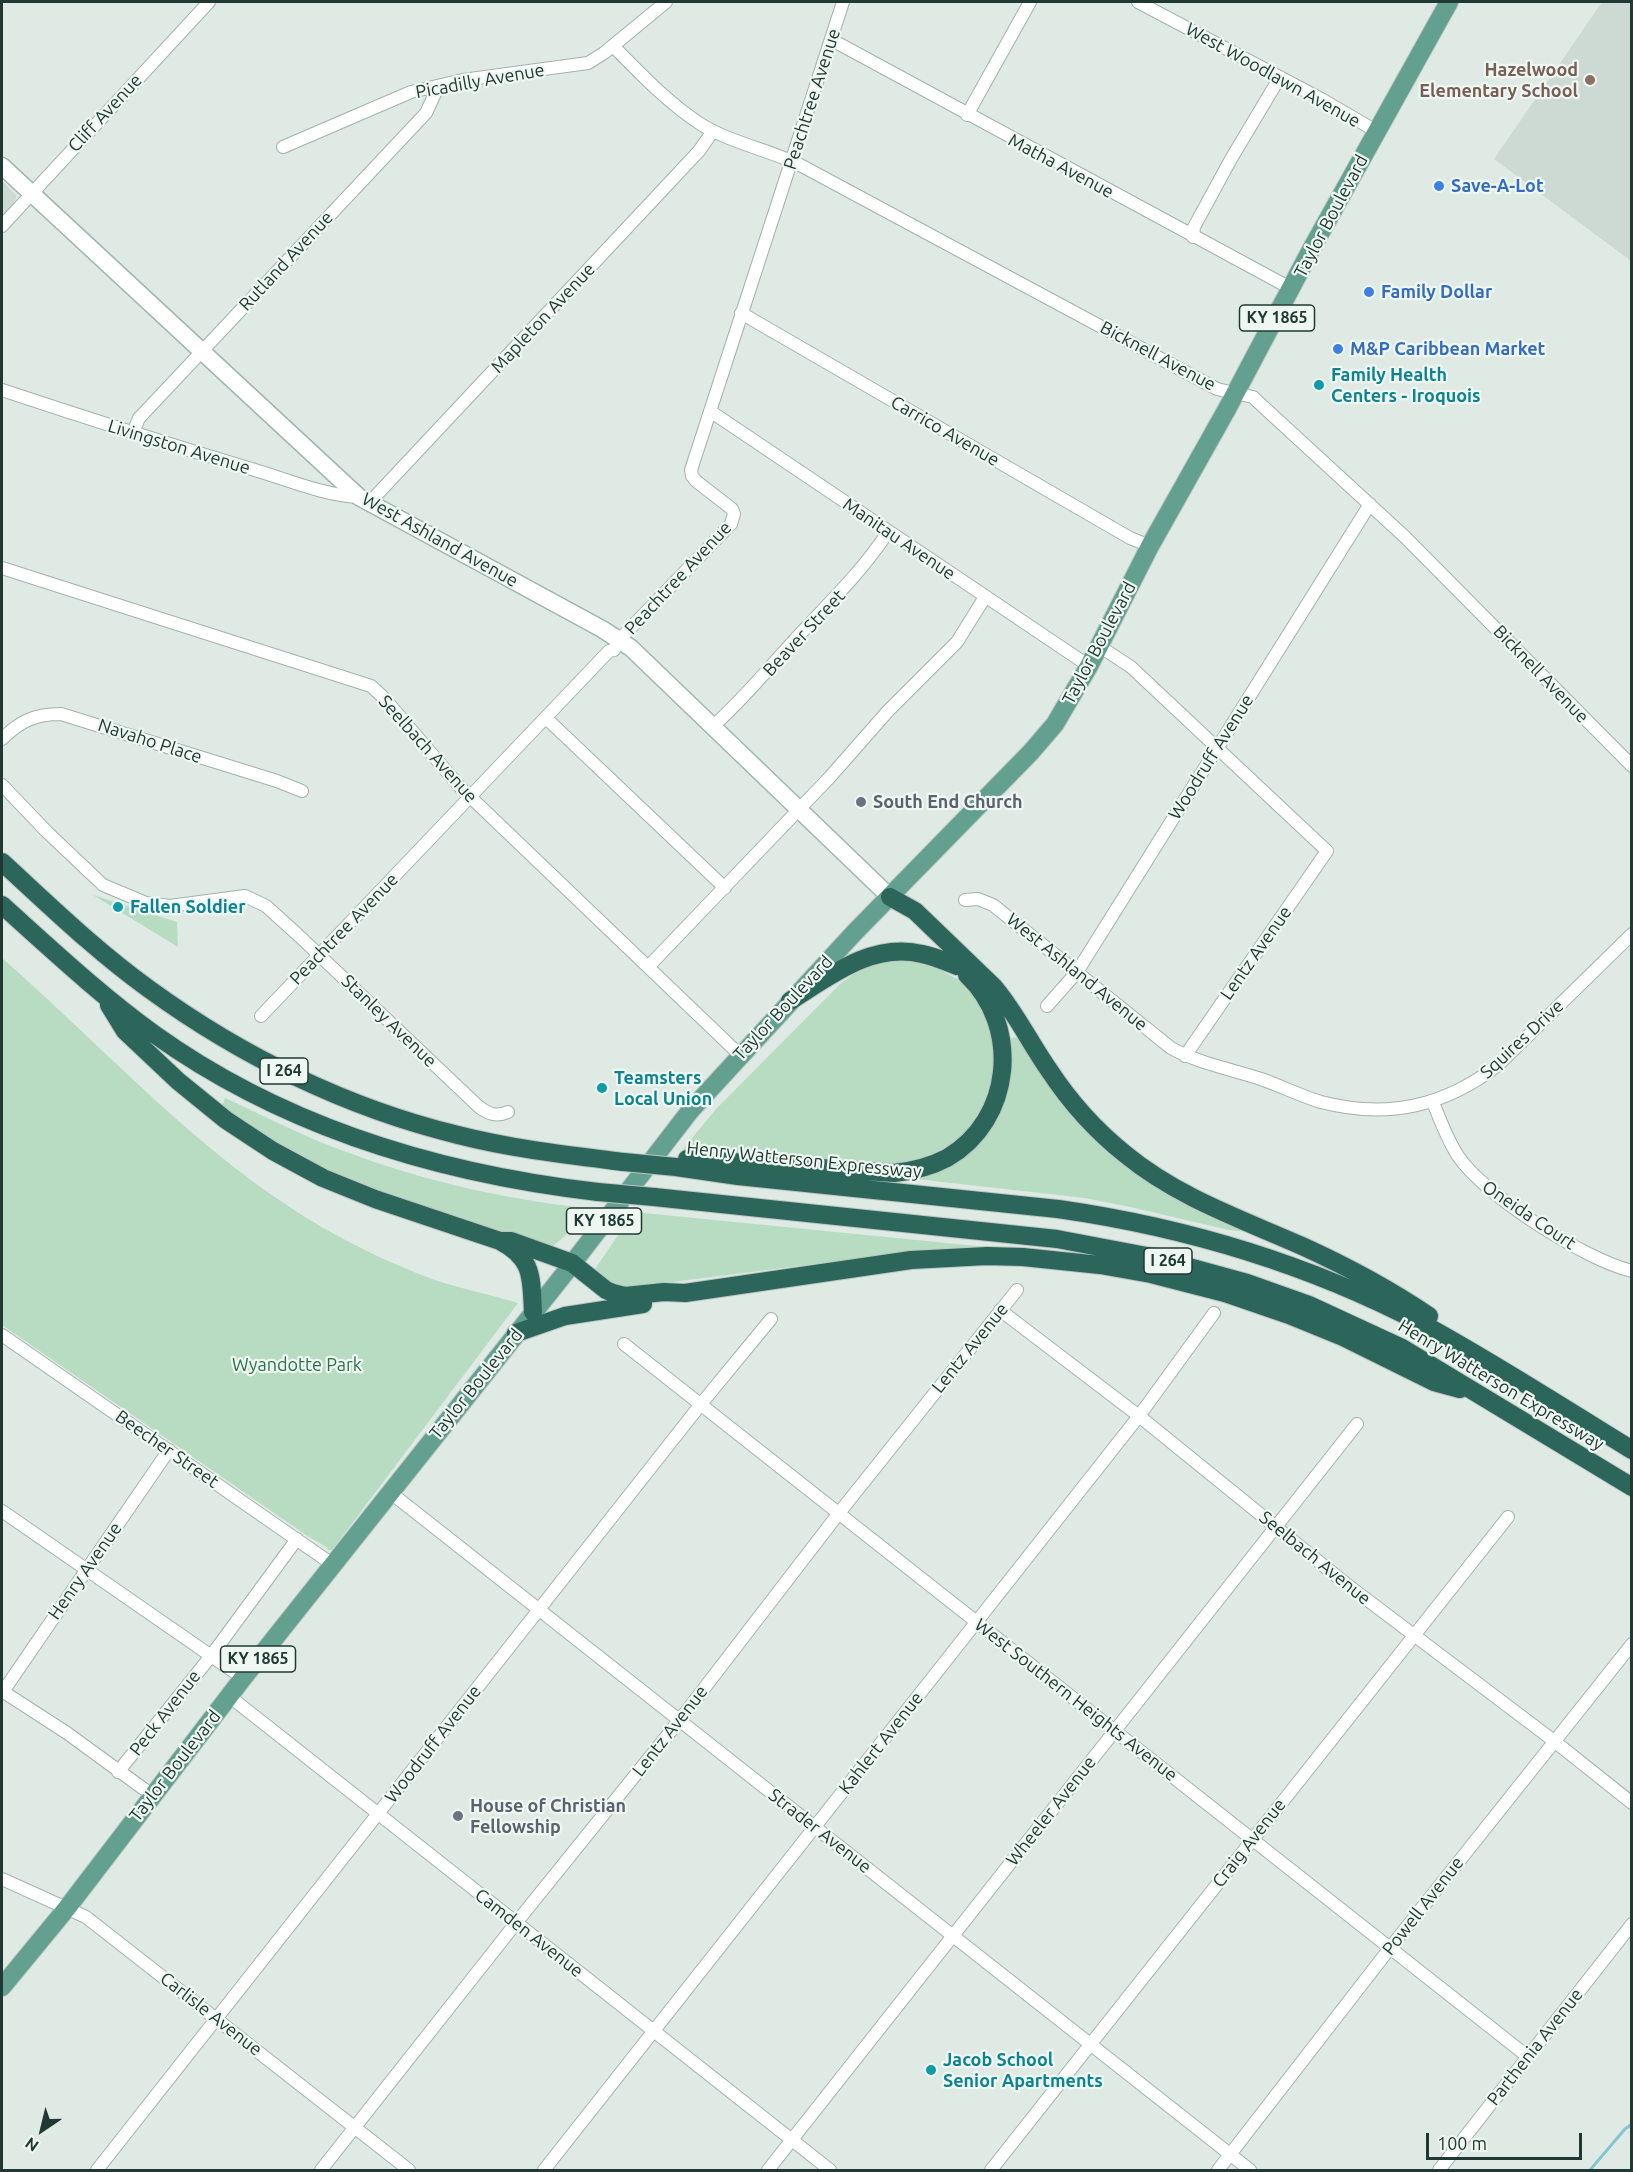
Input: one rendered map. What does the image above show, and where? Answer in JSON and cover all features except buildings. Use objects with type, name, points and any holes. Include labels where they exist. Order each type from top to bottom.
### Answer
[{"type":"highway","name":"Henry Watterson Expressway","points":[[2,861],[92,944],[148,989],[214,1033],[294,1077],[383,1112],[458,1135],[532,1150],[738,1176],[1102,1215],[1235,1247],[1363,1295],[1473,1352],[1632,1450]]},
{"type":"highway","points":[[676,1167],[689,1158],[894,1173],[921,1169],[934,1164],[957,1151],[976,1134],[991,1112],[997,1098],[1003,1070],[1001,1034],[993,1011],[978,988],[904,915],[890,897]]},
{"type":"highway","points":[[890,897],[915,911],[1005,999],[1049,1070],[1074,1105],[1125,1155],[1186,1194],[1304,1247],[1368,1279],[1428,1315],[1473,1352]]},
{"type":"highway","name":"Henry Watterson Expressway","points":[[2,905],[102,993],[154,1034],[201,1064],[251,1092],[321,1124],[399,1153],[525,1182],[598,1192],[1006,1233],[1102,1246],[1152,1257],[1247,1283],[1309,1305],[1402,1348],[1632,1487]]},
{"type":"highway","points":[[790,1000],[844,966],[876,955],[899,951],[922,954],[957,966]]},
{"type":"highway","points":[[102,993],[125,1031],[196,1096],[257,1141],[345,1188],[500,1241],[513,1248],[524,1258],[529,1268],[533,1312]]},
{"type":"highway","points":[[500,1241],[511,1241],[572,1263],[606,1290],[625,1296],[664,1292],[685,1293],[911,1260],[987,1256],[1083,1262],[1151,1274],[1225,1293],[1343,1337],[1434,1382],[1480,1395]]},
{"type":"highway","points":[[516,1333],[565,1316],[666,1300],[685,1293]]},
{"type":"main road","name":"Taylor Boulevard","points":[[2,1986],[67,1908],[243,1678],[690,1111],[790,1000],[1046,736],[1089,666],[1150,546],[1236,394],[1376,131],[1449,2]]},
{"type":"street","name":"Cliff Avenue","points":[[2,226],[209,2]]},
{"type":"street","name":"Picadilly Avenue","points":[[284,147],[411,92],[463,80],[588,63],[613,46],[666,2]]},
{"type":"street","name":"Peachtree Avenue","points":[[261,1016],[609,651],[614,650],[619,640],[734,519],[729,506],[692,476],[694,461],[843,2]]},
{"type":"street","points":[[968,115],[1030,2]]},
{"type":"street","name":"West Woodlawn Avenue","points":[[1138,2],[1376,131]]},
{"type":"street","name":"Matha Avenue","points":[[832,40],[1292,290]]},
{"type":"street","name":"Bicknell Avenue","points":[[613,46],[699,123],[792,161],[1217,389],[1253,397],[1370,504],[1457,588],[1632,766]]},
{"type":"street","points":[[1193,237],[1194,227],[1280,77]]},
{"type":"street","name":"Rutland Avenue","points":[[133,434],[139,418],[426,112],[438,87]]},
{"type":"street","name":"Mapleton Avenue","points":[[364,499],[699,151],[713,130]]},
{"type":"street","name":"West Ashland Avenue","points":[[2,166],[364,499],[631,648],[890,897]]},
{"type":"street","name":"Carrico Avenue","points":[[741,313],[1119,532],[1150,546]]},
{"type":"street","name":"Livingston Avenue","points":[[2,390],[133,434],[306,486],[364,499]]},
{"type":"street","name":"Manitau Avenue","points":[[710,411],[1089,666]]},
{"type":"street","name":"Woodruff Avenue","points":[[1047,1006],[1077,972],[1370,504]]},
{"type":"street","name":"Beaver Street","points":[[712,727],[748,693],[849,584],[888,532]]},
{"type":"street","name":"Seelbach Avenue","points":[[2,568],[371,686],[470,797],[740,1054]]},
{"type":"street","points":[[648,967],[799,810],[888,711],[957,642],[985,597]]},
{"type":"street","points":[[1099,646],[1131,667],[1217,747]]},
{"type":"street","name":"Navaho Place","points":[[2,739],[25,719],[45,714],[61,714],[302,790]]},
{"type":"street","points":[[546,718],[725,888]]},
{"type":"street","name":"Lentz Avenue","points":[[1185,1056],[1327,851],[1217,747]]},
{"type":"street","name":"Stanley Avenue","points":[[2,785],[103,885],[146,903],[170,906],[245,896],[266,906],[479,1107],[489,1114],[508,1112]]},
{"type":"street","name":"West Ashland Avenue","points":[[965,900],[978,899],[993,905],[1171,1048],[1185,1056]]},
{"type":"street","name":"Squires Drive","points":[[1185,1056],[1341,1106],[1380,1110],[1432,1102],[1460,1091],[1498,1065],[1632,934]]},
{"type":"street","name":"Oneida Court","points":[[1432,1102],[1458,1155],[1481,1183],[1568,1243],[1602,1261],[1632,1271]]},
{"type":"street","name":"Lentz Avenue","points":[[321,2170],[679,1721],[839,1513],[1017,1290]]},
{"type":"street","name":"Seelbach Avenue","points":[[1000,1311],[1140,1416],[1413,1636],[1554,1741],[1632,1803]]},
{"type":"street","name":"Kahlert Avenue","points":[[544,2170],[1140,1416],[1214,1313]]},
{"type":"street","name":"Woodruff Avenue","points":[[97,2170],[701,1404],[771,1319]]},
{"type":"street","name":"Beecher Street","points":[[2,1335],[333,1564]]},
{"type":"street","name":"West Southern Heights Avenue","points":[[624,1344],[1527,2056]]},
{"type":"street","name":"Wheeler Avenue","points":[[768,2170],[1357,1424]]},
{"type":"street","name":"Henry Avenue","points":[[2,1692],[169,1450]]},
{"type":"street","name":"Strader Avenue","points":[[391,1492],[1250,2170]]},
{"type":"street","points":[[2,1511],[243,1678]]},
{"type":"street","name":"Craig Avenue","points":[[991,2170],[1508,1517]]},
{"type":"street","name":"Peck Avenue","points":[[118,1772],[211,1656],[297,1539]]},
{"type":"street","name":"Powell Avenue","points":[[1218,2170],[1390,1948],[1632,1644]]},
{"type":"street","points":[[2,1692],[67,1733],[152,1795]]},
{"type":"street","name":"Camden Avenue","points":[[229,1696],[830,2170]]},
{"type":"street","name":"Carlisle Avenue","points":[[2,1879],[86,1917],[409,2170]]},
{"type":"street","name":"Parthenia Avenue","points":[[1439,2170],[1632,1924]]},
{"type":"shaded area","name":"Hazelwood Elementary School","points":[[1602,2],[1631,2],[1631,261],[1494,159]]},
{"type":"shaded area","points":[[2,181],[17,196],[2,217]]},
{"type":"green space","points":[[93,895],[177,922],[178,947]]},
{"type":"green space","name":"Wyandotte Park","points":[[2,958],[194,1134],[276,1198],[334,1234],[391,1262],[435,1280],[518,1303],[332,1550],[327,1550],[328,1548],[2,1325]]},
{"type":"green space","points":[[909,960],[936,967],[962,982],[980,1004],[986,1016],[996,1055],[987,1103],[963,1136],[926,1159],[893,1165],[683,1149],[717,1108],[840,984],[871,966],[872,963]]},
{"type":"green space","points":[[1014,1037],[1021,1040],[1072,1111],[1248,1232],[1229,1230],[1085,1198],[916,1179],[943,1169],[994,1123],[1004,1102],[1009,1082],[1011,1039]]},
{"type":"green space","points":[[225,1098],[325,1144],[389,1167],[454,1185],[520,1199],[587,1208],[567,1234],[551,1248],[394,1197],[339,1176],[281,1147],[222,1107]]},
{"type":"green space","points":[[634,1212],[987,1247],[878,1256],[625,1288],[602,1279],[595,1269]]},
{"type":"waterway","points":[[1590,2170],[1632,2124]]},
{"type":"place","name":"Hazelwood Elementary School","points":[[1590,80]]},
{"type":"place","name":"Save-A-Lot","points":[[1439,186]]},
{"type":"place","name":"Family Dollar","points":[[1369,292]]},
{"type":"place","name":"M&P Caribbean Market","points":[[1338,349]]},
{"type":"place","name":"Family Health Centers - Iroquois","points":[[1319,385]]},
{"type":"place","name":"South End Church","points":[[861,802]]},
{"type":"place","name":"Fallen Soldier","points":[[118,907]]},
{"type":"place","name":"Teamsters Local Union","points":[[602,1088]]},
{"type":"place","name":"House of Christian Fellowship","points":[[458,1816]]},
{"type":"place","name":"Jacob School Senior Apartments","points":[[931,2070]]}]
